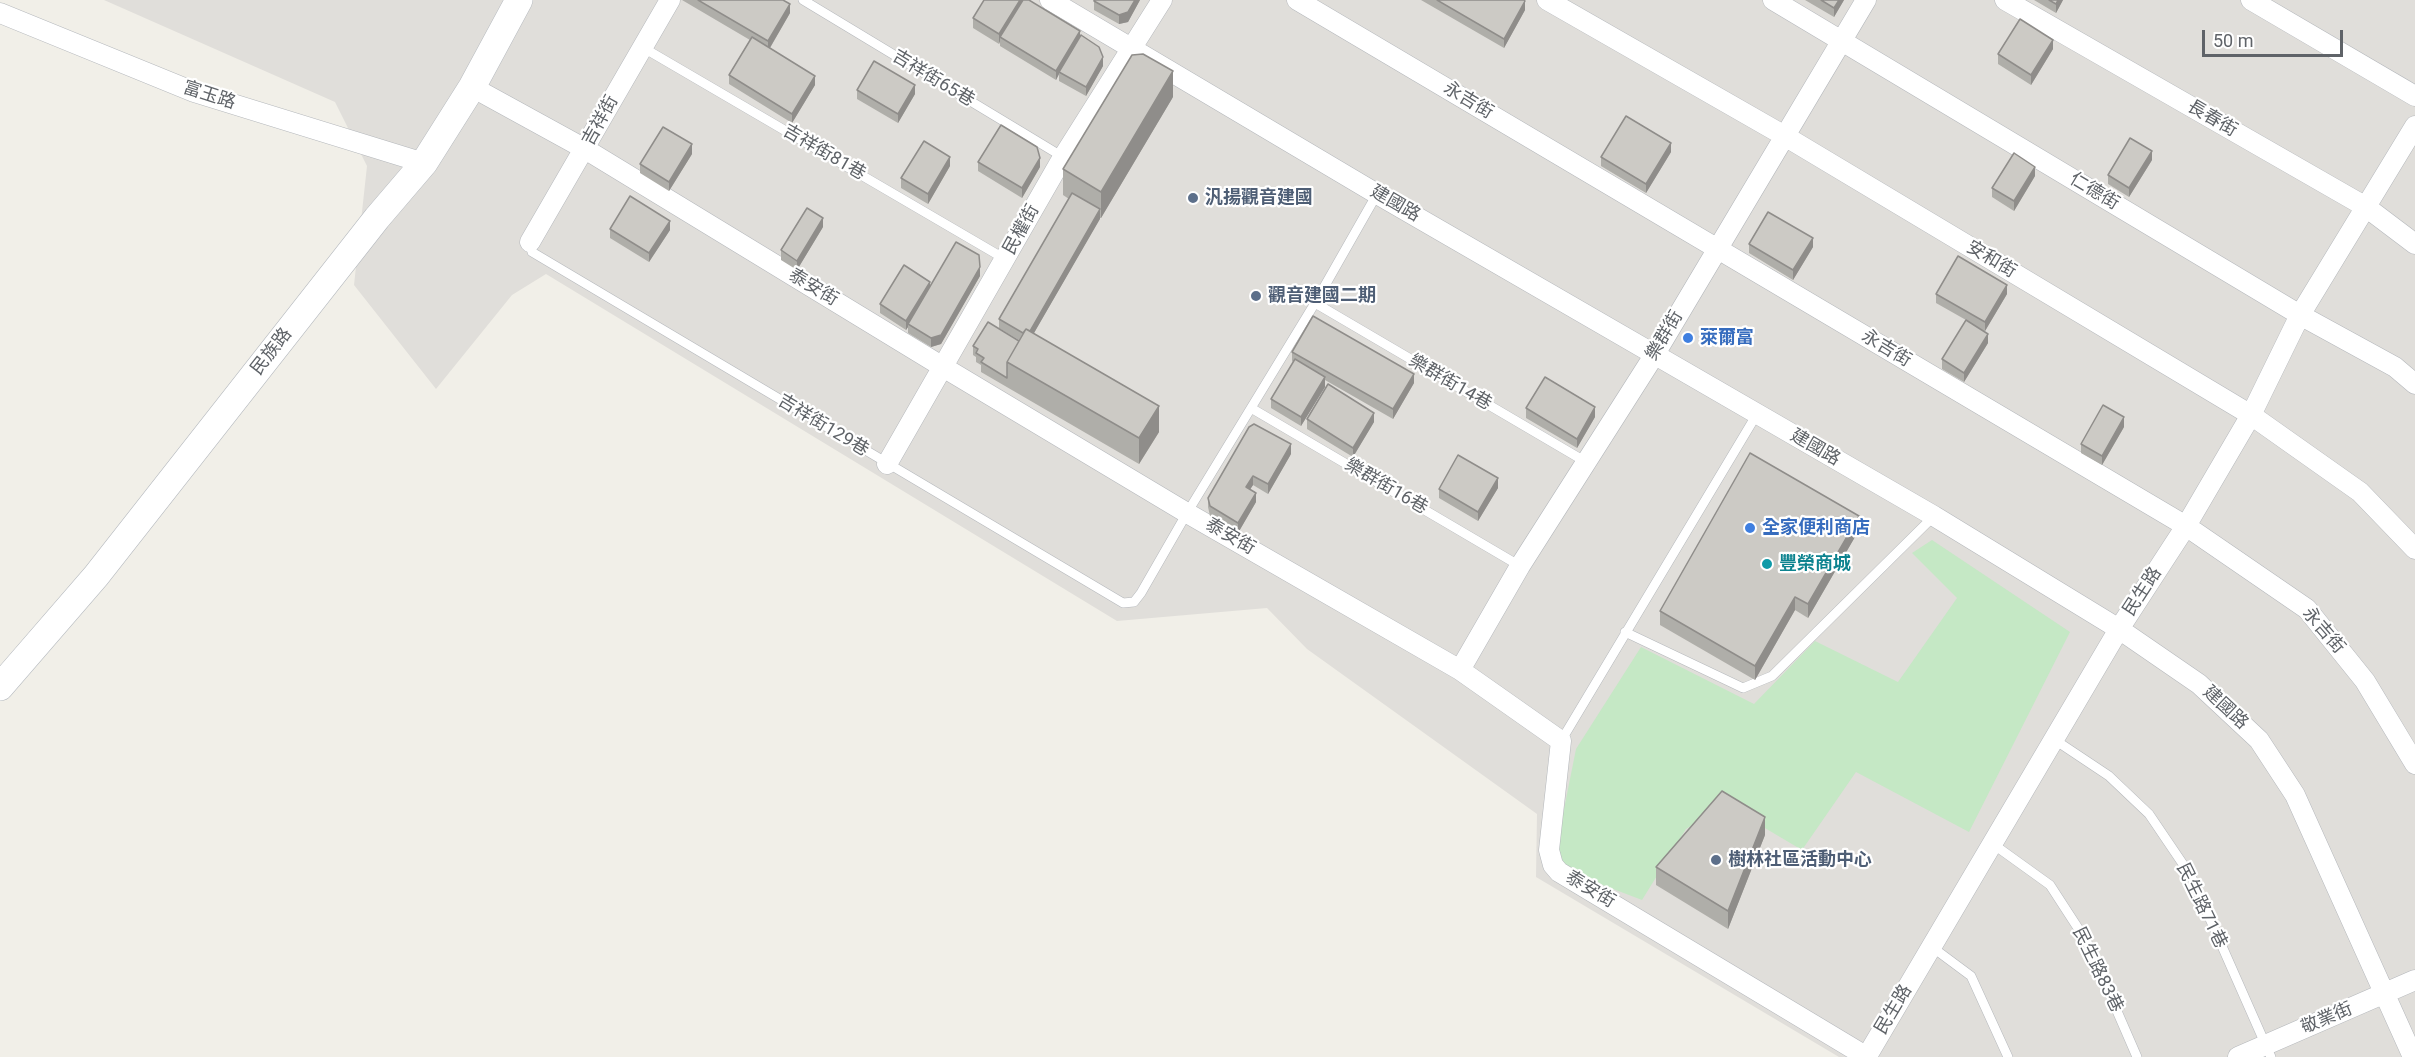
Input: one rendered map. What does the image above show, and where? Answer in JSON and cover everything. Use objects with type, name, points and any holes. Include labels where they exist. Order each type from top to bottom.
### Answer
[{"type":"street","name":"民族路","points":[[0,687],[96,576],[377,219],[424,163],[472,87],[519,0]]},
{"type":"street","name":"吉祥街","points":[[530,242],[670,0]]},
{"type":"street","name":"建國路","points":[[1050,0],[1377,194],[1934,516],[2119,629],[2199,684],[2259,740],[2295,795],[2413,1057]]},
{"type":"street","name":"民權街","points":[[887,464],[1063,157],[1162,0]]},
{"type":"street","name":"永吉街","points":[[1297,0],[2186,526],[2307,609],[2365,681],[2415,764]]},
{"type":"street","name":"安和街","points":[[1547,0],[1783,135],[2251,415],[2360,492],[2415,549]]},
{"type":"street","name":"仁德街","points":[[1773,0],[2300,315],[2395,367],[2415,384]]},
{"type":"street","name":"樂群街","points":[[1460,670],[1520,566],[1655,354],[1783,135],[1866,0]]},
{"type":"street","name":"長春街","points":[[2005,0],[2366,207],[2415,244]]},
{"type":"street","points":[[2251,0],[2415,96]]},
{"type":"street","name":"富玉路","points":[[0,13],[194,93],[424,163]]},
{"type":"street","name":"泰安街","points":[[472,87],[585,149],[1187,513],[1460,670],[1561,741],[1549,850],[1553,865],[1559,872],[1867,1057]]},
{"type":"street","name":"民生路","points":[[1867,1057],[2119,629],[2186,526],[2251,415],[2300,315],[2415,126]]},
{"type":"street","name":"敬業街","points":[[2238,1057],[2268,1051],[2415,980]]},
{"type":"lane","name":"吉祥街65巷","points":[[803,0],[1063,157]]},
{"type":"lane","name":"吉祥街81巷","points":[[642,47],[1006,259]]},
{"type":"lane","points":[[1187,513],[1315,303],[1377,194]]},
{"type":"lane","name":"吉祥街129巷","points":[[530,242],[532,252],[1123,603],[1134,602],[1142,593],[1187,513]]},
{"type":"lane","name":"樂群街14巷","points":[[1315,303],[1586,462]]},
{"type":"lane","name":"樂群街16巷","points":[[1251,408],[1520,566]]},
{"type":"lane","points":[[1561,741],[1757,414]]},
{"type":"lane","points":[[1625,632],[1743,688],[1772,676],[1934,516]]},
{"type":"lane","name":"民生路71巷","points":[[2055,740],[2109,776],[2149,814],[2190,876],[2268,1051]]},
{"type":"lane","name":"民生路83巷","points":[[1993,844],[2050,885],[2087,942],[2137,1057]]},
{"type":"lane","points":[[1932,947],[1971,976],[2008,1057]]},
{"type":"shaded area","points":[[104,0],[2415,0],[2415,1057],[1839,1057],[1536,877],[1537,814],[1307,649],[1267,608],[1117,621],[546,274],[512,295],[436,389],[354,285],[367,166],[335,102]]},
{"type":"green space","points":[[1932,540],[2070,632],[1969,832],[1856,772],[1802,850],[1726,805],[1686,829],[1642,900],[1566,871],[1556,849],[1576,749],[1641,647],[1754,704],[1815,641],[1898,682],[1957,598],[1912,553]]},
{"type":"building","points":[[698,0],[783,0],[790,4],[768,41]]},
{"type":"building","points":[[984,0],[1020,0],[999,34],[973,18]]},
{"type":"building","points":[[1023,0],[1029,0],[1080,31],[1056,71],[1000,37]]},
{"type":"building","points":[[1094,0],[1135,0],[1128,12],[1119,15]]},
{"type":"building","points":[[1437,0],[1524,0],[1525,1],[1504,39]]},
{"type":"building","points":[[1821,0],[1839,0],[1834,8]]},
{"type":"building","points":[[2020,19],[2053,40],[2031,75],[1998,54]]},
{"type":"building","points":[[1081,35],[1099,47],[1103,57],[1086,87],[1059,72]]},
{"type":"building","points":[[752,37],[815,76],[792,114],[729,75]]},
{"type":"building","points":[[1143,54],[1173,71],[1101,192],[1063,169],[1132,55]]},
{"type":"building","points":[[874,61],[915,85],[898,114],[857,90]]},
{"type":"building","points":[[1626,116],[1671,143],[1646,184],[1601,157]]},
{"type":"building","points":[[1001,125],[1037,147],[1040,158],[1022,188],[978,162]]},
{"type":"building","points":[[663,127],[692,144],[669,182],[640,164]]},
{"type":"building","points":[[2130,138],[2152,151],[2129,188],[2108,175]]},
{"type":"building","points":[[924,141],[950,157],[928,194],[901,178]]},
{"type":"building","points":[[2014,153],[2035,167],[2014,201],[1992,188]]},
{"type":"building","points":[[1072,193],[1100,209],[1030,331],[1026,329],[1023,333],[999,319]]},
{"type":"building","points":[[630,196],[670,221],[649,253],[610,229]]},
{"type":"building","points":[[807,208],[823,218],[797,261],[781,250]]},
{"type":"building","points":[[1768,212],[1813,238],[1793,270],[1749,244]]},
{"type":"building","points":[[956,242],[979,255],[980,267],[941,335],[931,338],[908,324]]},
{"type":"building","points":[[1958,256],[2007,285],[1985,322],[1936,294]]},
{"type":"building","points":[[904,265],[930,282],[906,321],[880,304]]},
{"type":"building","points":[[1313,316],[1414,374],[1393,409],[1292,352]]},
{"type":"building","points":[[1966,320],[1988,334],[1964,373],[1942,359]]},
{"type":"building","points":[[988,322],[1019,341],[1007,362],[1007,378],[981,362],[984,358],[976,353],[978,349],[973,346]]},
{"type":"building","points":[[1026,329],[1159,406],[1139,438],[1007,362]]},
{"type":"building","points":[[1295,359],[1325,377],[1301,417],[1271,399]]},
{"type":"building","points":[[1545,377],[1595,407],[1577,439],[1526,408]]},
{"type":"building","points":[[1328,384],[1374,413],[1353,448],[1307,419]]},
{"type":"building","points":[[2103,405],[2124,417],[2102,456],[2081,444]]},
{"type":"building","points":[[1254,424],[1291,444],[1268,484],[1253,476],[1246,487],[1256,493],[1238,523],[1210,506],[1208,498],[1249,427]]},
{"type":"building","name":"豐榮商城","points":[[1750,453],[1859,516],[1808,604],[1795,597],[1755,666],[1660,611]]},
{"type":"building","points":[[1458,455],[1498,478],[1478,512],[1439,489]]},
{"type":"building","name":"樹林社區活動中心","points":[[1722,791],[1765,817],[1728,911],[1656,867]]},
{"type":"place","name":"汎揚觀音建國","points":[[1193,198]]},
{"type":"place","name":"觀音建國二期","points":[[1256,296]]},
{"type":"place","name":"萊爾富","points":[[1688,338]]},
{"type":"place","name":"全家便利商店","points":[[1750,528]]},
{"type":"place","name":"豐榮商城","points":[[1767,564]]},
{"type":"place","name":"樹林社區活動中心","points":[[1716,860]]}]
